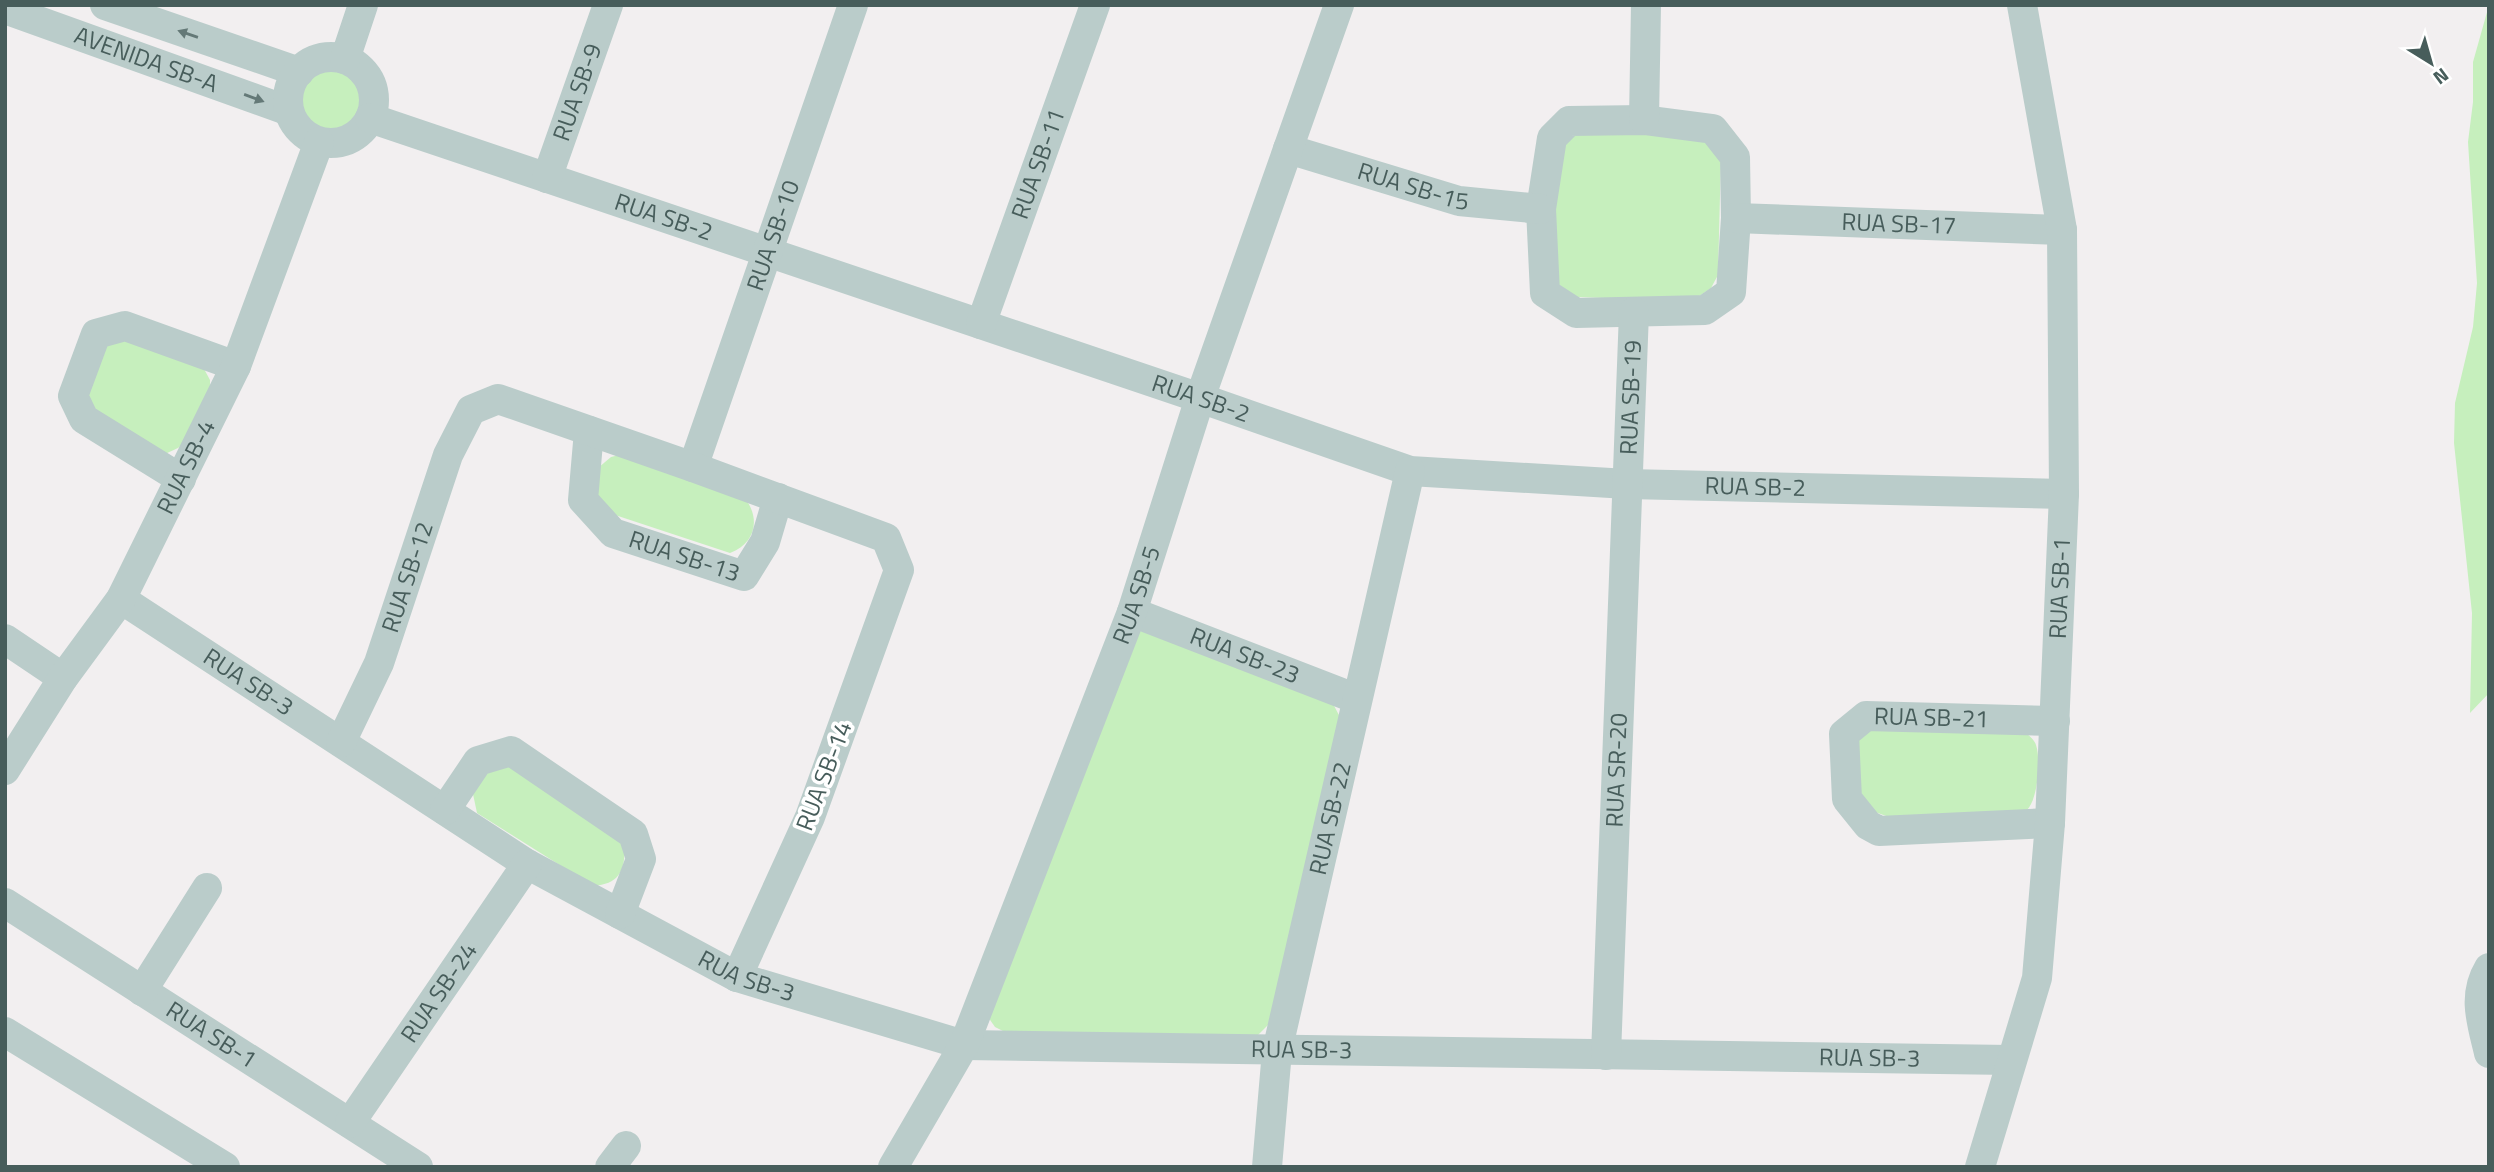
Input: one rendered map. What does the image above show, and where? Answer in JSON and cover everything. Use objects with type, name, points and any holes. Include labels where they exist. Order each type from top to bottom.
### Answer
[{"type":"street","name":"AVENIDA SB-A","points":[[105,5],[299,72]]},
{"type":"street","points":[[345,59],[363,5]]},
{"type":"street","name":"RUA SB-9","points":[[547,178],[608,5]]},
{"type":"street","name":"RUA SB-10","points":[[693,467],[853,5]]},
{"type":"street","name":"RUA SB-11","points":[[981,324],[1095,5]]},
{"type":"street","name":"RUA SB-5","points":[[893,1167],[964,1045],[1132,612],[1200,398],[1339,5]]},
{"type":"street","points":[[1644,120],[1646,5]]},
{"type":"street","name":"RUA SB-1","points":[[1980,1167],[2037,978],[2050,823],[2064,494],[2062,230],[2022,5]]},
{"type":"street","name":"AVENIDA SB-A","points":[[5,9],[289,111]]},
{"type":"street","points":[[320,58],[345,59],[363,71],[373,90],[374,104],[370,118],[364,128],[343,142],[319,142],[305,135],[295,124],[289,111],[291,84],[299,72],[320,58]]},
{"type":"street","name":"RUA SB-2","points":[[370,118],[1409,471],[1627,484],[2064,494]]},
{"type":"street","points":[[1541,209],[1552,138],[1569,121],[1644,120],[1713,129],[1735,157],[1736,218]]},
{"type":"street","name":"RUA SB-4","points":[[5,770],[62,678],[121,599],[181,479],[236,366],[319,142]]},
{"type":"street","name":"RUA SB-15","points":[[1288,149],[1459,201],[1541,209]]},
{"type":"street","name":"RUA SB-19","points":[[1541,209],[1545,293],[1576,313],[1705,310],[1731,292],[1736,218]]},
{"type":"street","name":"RUA SB-17","points":[[1736,218],[2062,230]]},
{"type":"street","name":"RUA SB-19","points":[[1627,484],[1634,312]]},
{"type":"street","points":[[181,479],[84,419],[73,396],[96,334],[125,326],[236,366]]},
{"type":"street","name":"RUA SB-12","points":[[341,742],[379,663],[448,454],[471,410],[498,399],[589,431]]},
{"type":"street","points":[[589,431],[778,498]]},
{"type":"street","name":"RUA SB-13","points":[[589,431],[583,500],[613,533],[744,576],[765,542],[778,498]]},
{"type":"street","name":"RUA SB-22","points":[[1267,1167],[1277,1051],[1409,471]]},
{"type":"street","name":"RUA SR-20","points":[[1606,1055],[1627,484]]},
{"type":"street","name":"RUA SB-14","points":[[737,977],[810,817],[899,570],[886,538],[778,498]]},
{"type":"street","name":"RUA SB-3","points":[[121,599],[527,864],[737,977],[964,1045],[2011,1060]]},
{"type":"street","name":"RUA SB-23","points":[[1132,612],[1357,699]]},
{"type":"street","points":[[5,639],[62,678]]},
{"type":"street","name":"RUA SB-21","points":[[2050,823],[1880,831],[1868,825],[1847,799],[1844,734],[1866,716],[2055,721]]},
{"type":"street","points":[[445,810],[478,761],[511,751],[633,834],[641,859],[620,914]]},
{"type":"street","name":"RUA SB-24","points":[[350,1123],[527,864]]},
{"type":"street","points":[[142,991],[207,888]]},
{"type":"street","name":"RUA SB-1","points":[[5,903],[418,1167]]},
{"type":"street","points":[[2489,968],[2480,987],[2478,999],[2489,1053]]},
{"type":"street","points":[[5,1032],[213,1164]]},
{"type":"green space","points":[[2489,5],[2489,693],[2470,713],[2472,613],[2454,443],[2455,403],[2473,327],[2477,283],[2468,142],[2473,102],[2473,62]]},
{"type":"green space","points":[[331,68],[343,70],[354,77],[361,88],[361,112],[354,123],[343,130],[331,132],[319,130],[308,123],[301,112],[299,100],[301,88],[308,77],[319,70]]},
{"type":"green space","points":[[1581,131],[1701,137],[1721,156],[1718,275],[1711,288],[1692,301],[1576,297],[1554,281],[1557,151],[1562,144]]},
{"type":"green space","points":[[113,337],[203,367],[210,380],[210,389],[184,443],[178,448],[165,454],[85,404],[99,344]]},
{"type":"green space","points":[[619,455],[744,497],[753,513],[754,521],[746,543],[730,553],[609,513],[596,501],[598,468],[611,457]]},
{"type":"green space","points":[[1141,631],[1332,702],[1340,717],[1269,1024],[1256,1037],[1007,1033],[995,1027],[988,1017],[1136,633]]},
{"type":"green space","points":[[1869,728],[2025,732],[2033,739],[2038,752],[2038,779],[2031,805],[2027,810],[1889,817],[1875,812],[1862,802],[1856,741]]},
{"type":"green space","points":[[512,764],[624,842],[623,866],[616,878],[603,885],[593,886],[477,813],[473,794],[480,776]]}]
